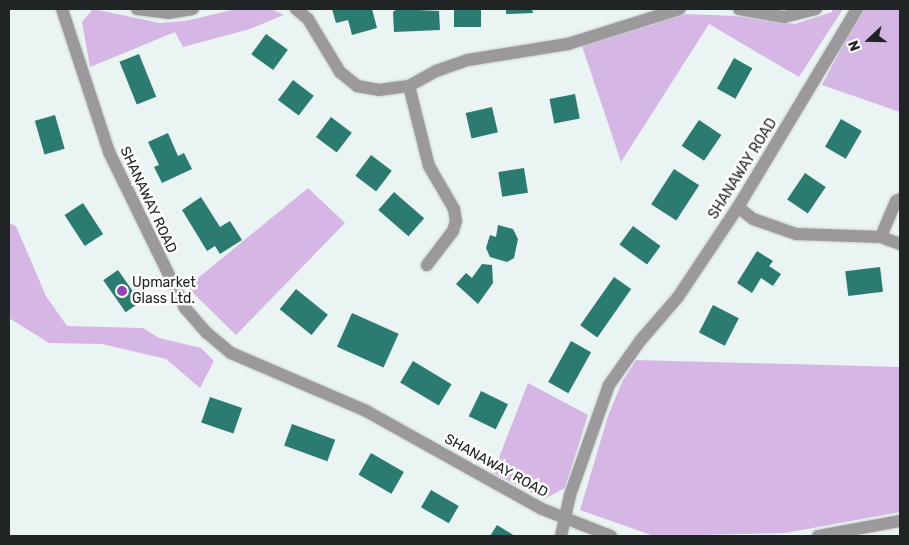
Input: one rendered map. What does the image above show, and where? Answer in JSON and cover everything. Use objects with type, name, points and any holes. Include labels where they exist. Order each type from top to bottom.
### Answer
[{"type":"street","name":"SHANAWAY ROAD","points":[[62,9],[109,152],[185,308],[207,334],[231,353],[366,411],[542,509],[565,517],[609,385],[640,341],[678,297],[738,207],[856,9]]},
{"type":"street","points":[[137,9],[168,13],[192,9]]},
{"type":"street","points":[[296,9],[308,19],[340,72],[357,86],[379,90],[409,86],[436,71],[468,60],[568,44],[680,9]]},
{"type":"street","points":[[739,9],[784,17],[816,9]]},
{"type":"street","points":[[409,86],[429,166],[454,209],[456,221],[452,231],[427,265]]},
{"type":"street","points":[[881,237],[896,201],[900,199]]},
{"type":"street","points":[[738,207],[753,219],[796,234],[881,237],[900,244]]},
{"type":"street","points":[[561,536],[565,517],[611,536]]},
{"type":"street","points":[[818,536],[900,521]]},
{"type":"shaded area","points":[[93,9],[160,23],[185,21],[236,9],[271,9],[284,15],[250,29],[183,47],[175,32],[90,67],[82,22]]},
{"type":"shaded area","points":[[832,9],[843,9],[799,77],[709,24],[621,162],[582,46],[685,14],[736,16],[795,24],[832,12]]},
{"type":"shaded area","points":[[855,9],[900,9],[900,112],[822,85],[851,29]]},
{"type":"shaded area","points":[[308,188],[345,223],[236,335],[187,287]]},
{"type":"shaded area","points":[[9,223],[16,226],[46,296],[67,326],[143,328],[159,338],[201,348],[214,361],[200,388],[166,359],[102,344],[49,343],[9,318]]},
{"type":"shaded area","points":[[636,360],[900,367],[900,512],[785,533],[654,536],[580,510],[608,416],[622,382]]},
{"type":"shaded area","points":[[528,383],[588,415],[565,488],[544,499],[493,473]]},
{"type":"building","points":[[332,9],[372,9],[377,28],[352,35],[348,20],[336,23]]},
{"type":"building","points":[[397,9],[439,11],[440,30],[394,32],[393,12]]},
{"type":"building","points":[[454,9],[481,9],[481,27],[454,27]]},
{"type":"building","points":[[506,9],[532,9],[533,13],[506,14]]},
{"type":"building","points":[[266,34],[288,50],[273,70],[251,54]]},
{"type":"building","points":[[139,54],[156,97],[137,105],[120,62]]},
{"type":"building","points":[[734,58],[752,68],[735,99],[717,89]]},
{"type":"building","points":[[293,80],[314,96],[299,116],[278,100]]},
{"type":"building","points":[[575,94],[580,119],[554,124],[549,99]]},
{"type":"building","points":[[492,107],[498,132],[472,138],[466,113]]},
{"type":"building","points":[[55,115],[65,149],[44,154],[35,121]]},
{"type":"building","points":[[331,117],[352,133],[337,153],[316,137]]},
{"type":"building","points":[[841,119],[862,131],[846,159],[825,147]]},
{"type":"building","points":[[699,120],[721,135],[704,161],[682,146]]},
{"type":"building","points":[[168,133],[178,156],[184,153],[192,169],[162,183],[154,167],[159,165],[148,142]]},
{"type":"building","points":[[371,155],[392,171],[376,191],[355,176]]},
{"type":"building","points":[[524,168],[528,193],[502,197],[498,172]]},
{"type":"building","points":[[674,169],[699,185],[676,221],[651,204]]},
{"type":"building","points":[[805,173],[826,187],[808,214],[787,200]]},
{"type":"building","points":[[394,192],[424,218],[408,236],[378,210]]},
{"type":"building","points":[[201,197],[220,227],[230,221],[242,240],[220,254],[215,246],[207,251],[182,210]]},
{"type":"building","points":[[83,203],[103,234],[85,246],[65,215]]},
{"type":"building","points":[[498,225],[513,229],[518,239],[514,258],[507,262],[490,257],[486,248],[490,235],[496,237]]},
{"type":"building","points":[[633,226],[661,246],[647,265],[619,245]]},
{"type":"building","points":[[757,251],[773,261],[769,266],[781,274],[773,286],[761,278],[752,293],[737,283]]},
{"type":"building","points":[[482,264],[492,265],[493,283],[478,304],[456,284],[466,273],[472,278]]},
{"type":"building","points":[[880,267],[883,292],[848,296],[845,271]]},
{"type":"building","name":"Upmarket Glass Ltd.","points":[[118,270],[140,302],[126,312],[103,280]]},
{"type":"building","points":[[614,277],[631,289],[597,337],[580,325]]},
{"type":"building","points":[[296,289],[328,315],[312,335],[280,309]]},
{"type":"building","points":[[713,305],[739,318],[725,346],[699,333]]},
{"type":"building","points":[[352,313],[399,334],[384,368],[337,347]]},
{"type":"building","points":[[571,341],[591,352],[568,393],[548,382]]},
{"type":"building","points":[[413,361],[452,384],[439,406],[400,382]]},
{"type":"building","points":[[481,391],[508,404],[496,429],[469,416]]},
{"type":"building","points":[[210,397],[242,408],[233,434],[201,423]]},
{"type":"building","points":[[292,424],[335,440],[327,461],[284,446]]},
{"type":"building","points":[[371,453],[404,472],[391,494],[358,475]]},
{"type":"building","points":[[431,490],[459,506],[449,523],[421,507]]},
{"type":"building","points":[[497,525],[515,536],[490,536]]},
{"type":"place","name":"Upmarket Glass Ltd.","points":[[122,291]]}]
